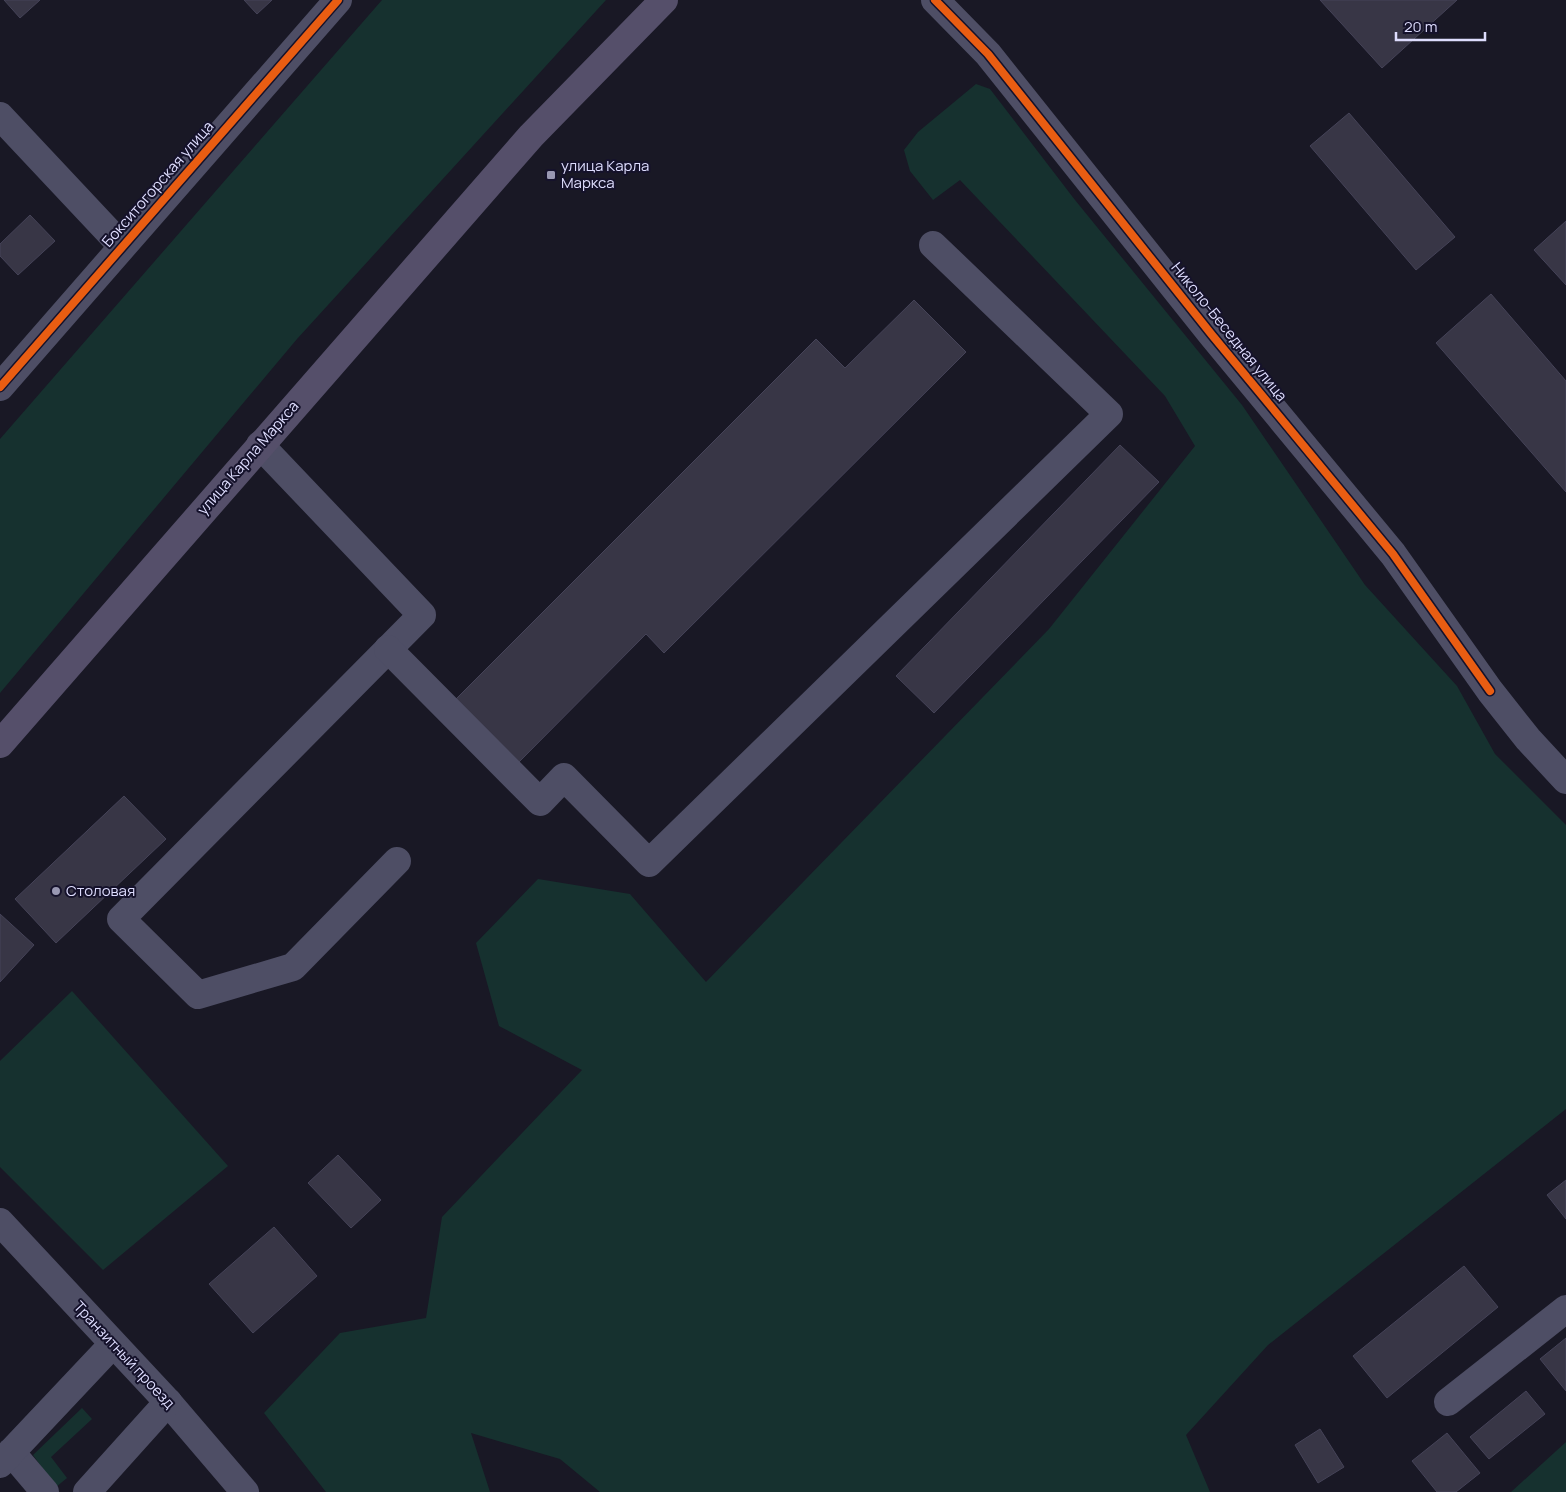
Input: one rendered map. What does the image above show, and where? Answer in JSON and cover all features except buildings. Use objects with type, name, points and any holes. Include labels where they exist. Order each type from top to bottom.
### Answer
[{"type":"main road","name":"улица Карла Маркса","points":[[0,744],[531,136],[664,0]]},
{"type":"street","name":"Бокситогорская улица","points":[[0,387],[338,0]]},
{"type":"street","name":"Николо-Беседная улица","points":[[935,0],[988,54],[1212,335],[1393,554],[1490,691],[1528,739],[1566,780]]},
{"type":"street","points":[[0,116],[122,246]]},
{"type":"street","points":[[388,649],[540,802],[564,777],[649,863],[1109,414],[933,245]]},
{"type":"street","points":[[260,445],[422,615],[121,919],[198,995],[293,967],[397,861]]},
{"type":"street","name":"Транзитный проезд","points":[[0,1222],[168,1402],[245,1492]]},
{"type":"street","points":[[1448,1402],[1566,1309]]},
{"type":"street","points":[[45,1492],[6,1458],[113,1344]]},
{"type":"street","points":[[87,1492],[168,1402]]},
{"type":"green space","points":[[382,0],[606,0],[297,339],[0,693],[0,439]]},
{"type":"green space","points":[[976,84],[990,89],[1075,200],[1242,405],[1365,585],[1457,686],[1495,754],[1566,825],[1566,1109],[1268,1345],[1186,1435],[1210,1492],[600,1492],[560,1459],[471,1433],[490,1492],[326,1492],[264,1413],[340,1333],[426,1318],[442,1217],[582,1070],[499,1026],[476,943],[538,879],[630,894],[706,982],[1049,629],[1195,446],[1165,396],[960,180],[933,200],[910,171],[904,150],[918,132]]},
{"type":"green space","points":[[72,991],[228,1166],[103,1270],[0,1167],[0,1061]]},
{"type":"green space","points":[[82,1408],[92,1419],[51,1457],[67,1478],[56,1487],[33,1455]]},
{"type":"green space","points":[[1566,1442],[1566,1492],[1511,1492]]},
{"type":"cycle path","points":[[0,387],[338,0]]},
{"type":"cycle path","points":[[935,0],[988,54],[1212,335],[1393,554],[1490,691]]},
{"type":"place","name":"улица Карла Маркса","points":[[551,175]]},
{"type":"place","name":"Столовая","points":[[56,891]]}]
